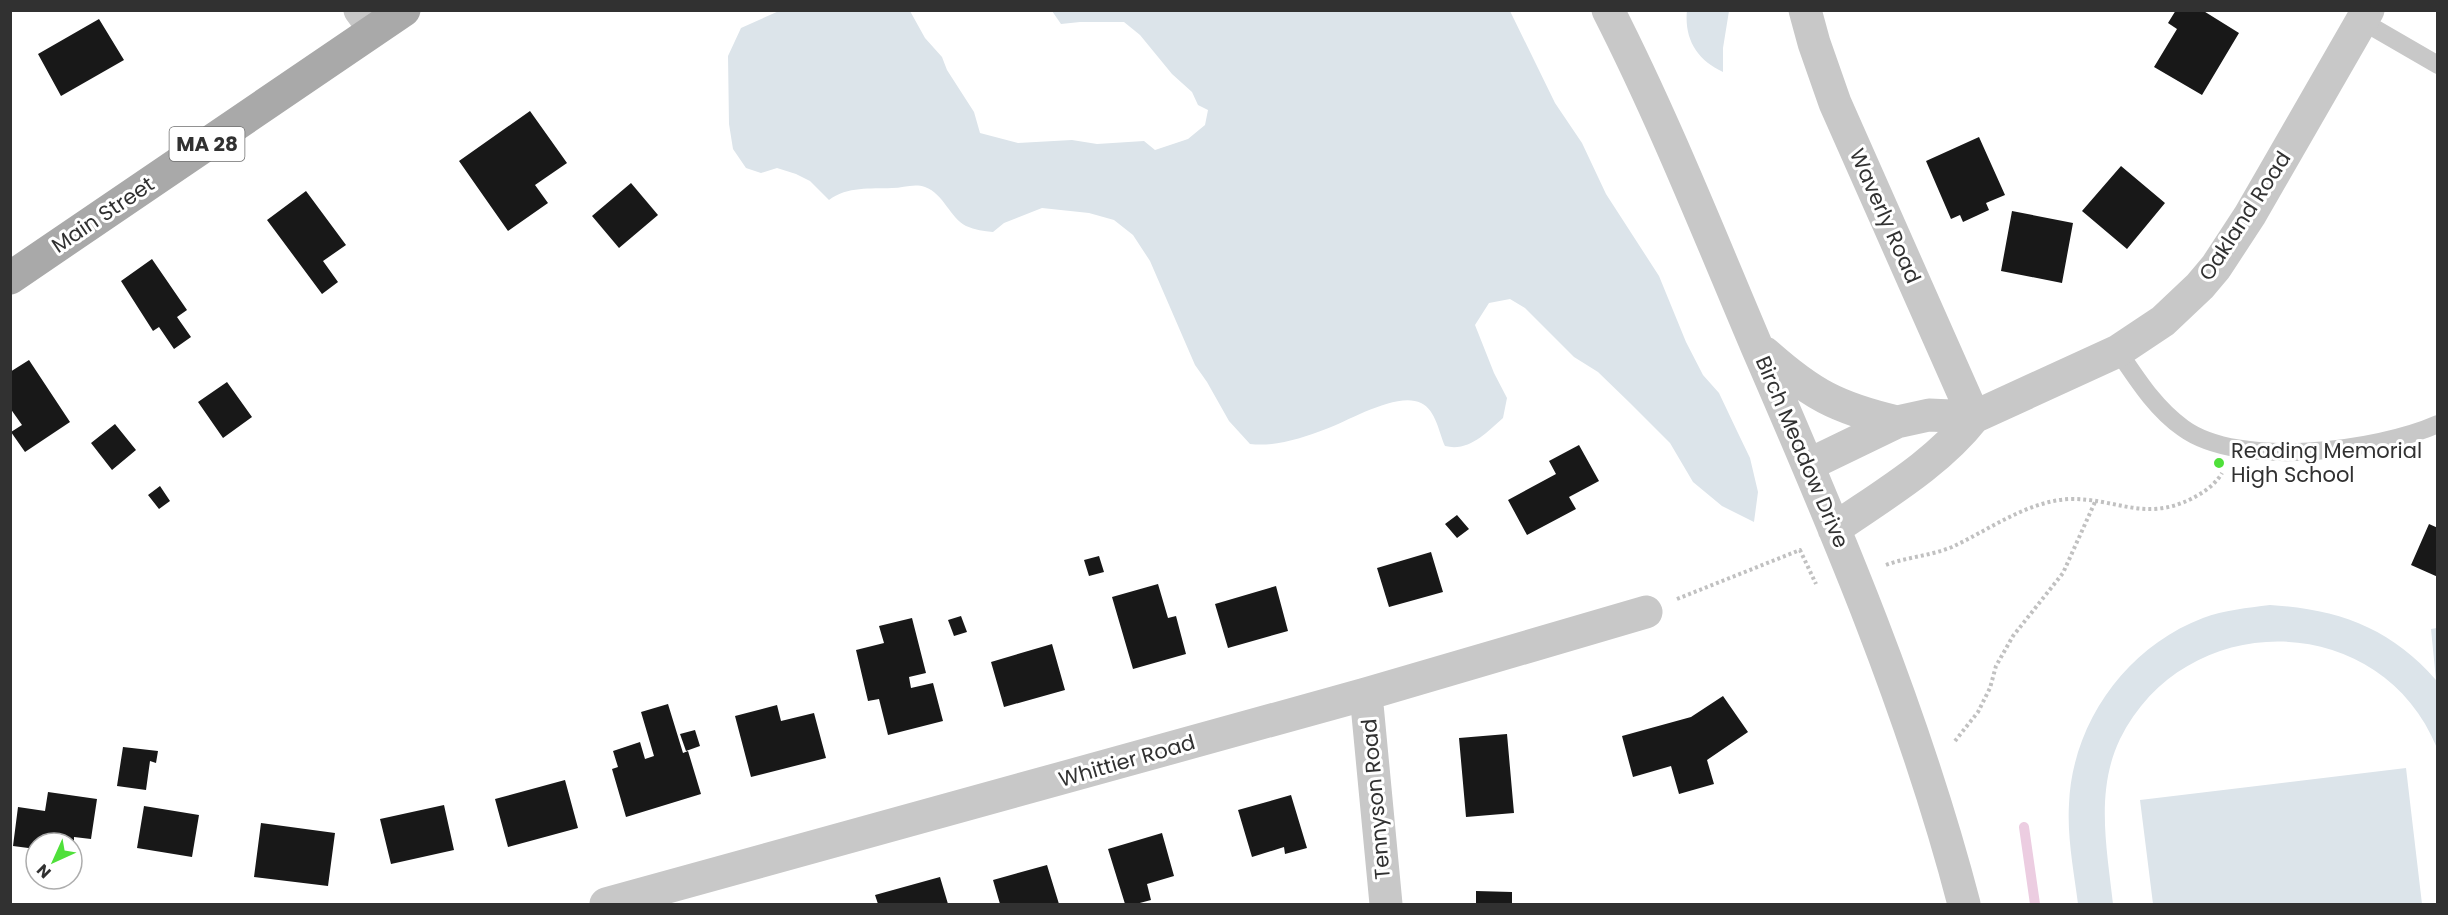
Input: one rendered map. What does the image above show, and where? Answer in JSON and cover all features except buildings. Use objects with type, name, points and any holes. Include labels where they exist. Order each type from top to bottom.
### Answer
[{"type":"main road","name":"Main Street","points":[[10,278],[367,20],[404,10]]},
{"type":"street","name":"Birch Meadow Drive","points":[[1608,10],[1687,182],[1854,577],[1911,732],[1947,841],[1964,904]]},
{"type":"street","name":"Waverly Road","points":[[1805,10],[1835,103],[1974,417]]},
{"type":"street","name":"Oakland Road","points":[[1808,465],[1898,422],[1929,415],[1974,417],[2118,351],[2177,309],[2216,267],[2250,215],[2365,16]]},
{"type":"street","name":"Oakland Road","points":[[1757,345],[1793,378],[1821,397],[1859,413],[1898,422]]},
{"type":"street","name":"Oakland Road","points":[[1834,529],[1931,461],[1962,433],[1974,417]]},
{"type":"street","name":"Whittier Road","points":[[606,904],[1366,694],[1646,612]]},
{"type":"street","name":"Tennyson Road","points":[[1366,694],[1386,904]]},
{"type":"lane","points":[[2365,16],[2438,65]]},
{"type":"lane","points":[[2118,351],[2158,406],[2177,424],[2199,437],[2235,448],[2263,451],[2340,449],[2405,436],[2438,424]]},
{"type":"path","points":[[1646,612],[1800,550],[1820,594],[1854,577],[1896,561],[1925,556],[1951,547],[2026,510],[2070,499],[2133,509],[2160,509],[2180,504],[2214,484],[2221,476],[2235,448]]},
{"type":"path","points":[[1955,741],[1978,712],[1990,688],[1996,666],[2013,636],[2063,573],[2095,502]]},
{"type":"shaded area","points":[[1687,10],[1729,11],[1723,48],[1723,72],[1699,55],[1694,47],[1688,30]]},
{"type":"shaded area","points":[[779,11],[910,11],[925,38],[942,57],[947,70],[974,112],[980,133],[1018,143],[1072,140],[1097,144],[1144,141],[1155,150],[1188,139],[1205,125],[1208,110],[1198,105],[1192,92],[1172,74],[1140,35],[1124,22],[1061,24],[1052,11],[1510,11],[1555,103],[1582,143],[1606,194],[1659,276],[1686,342],[1703,375],[1719,393],[1750,458],[1758,492],[1754,522],[1722,506],[1693,482],[1670,443],[1631,404],[1598,372],[1574,357],[1525,308],[1510,299],[1489,303],[1475,325],[1494,373],[1507,398],[1503,418],[1477,440],[1462,446],[1445,446],[1430,411],[1421,403],[1411,400],[1374,408],[1326,429],[1298,438],[1279,443],[1250,444],[1229,421],[1195,365],[1150,261],[1133,235],[1114,220],[1089,213],[1042,208],[1004,223],[993,232],[966,226],[932,190],[925,187],[851,190],[829,200],[810,181],[796,174],[777,168],[761,173],[746,168],[733,149],[729,124],[728,56],[741,28]]},
{"type":"shaded area","points":[[2270,605],[2318,611],[2362,624],[2401,647],[2436,680],[2431,629],[2437,628],[2437,748],[2410,702],[2373,669],[2329,649],[2282,642],[2235,647],[2190,665],[2150,696],[2120,739],[2112,759],[2105,800],[2106,841],[2113,904],[2078,904],[2069,829],[2072,774],[2080,745],[2092,718],[2108,692],[2150,648],[2175,631],[2219,613]]},
{"type":"shaded area","points":[[2406,768],[2422,904],[2153,904],[2140,800]]},
{"type":"waterway","points":[[2024,827],[2035,904]]},
{"type":"place","name":"Reading Memorial High School","points":[[2219,463]]}]
